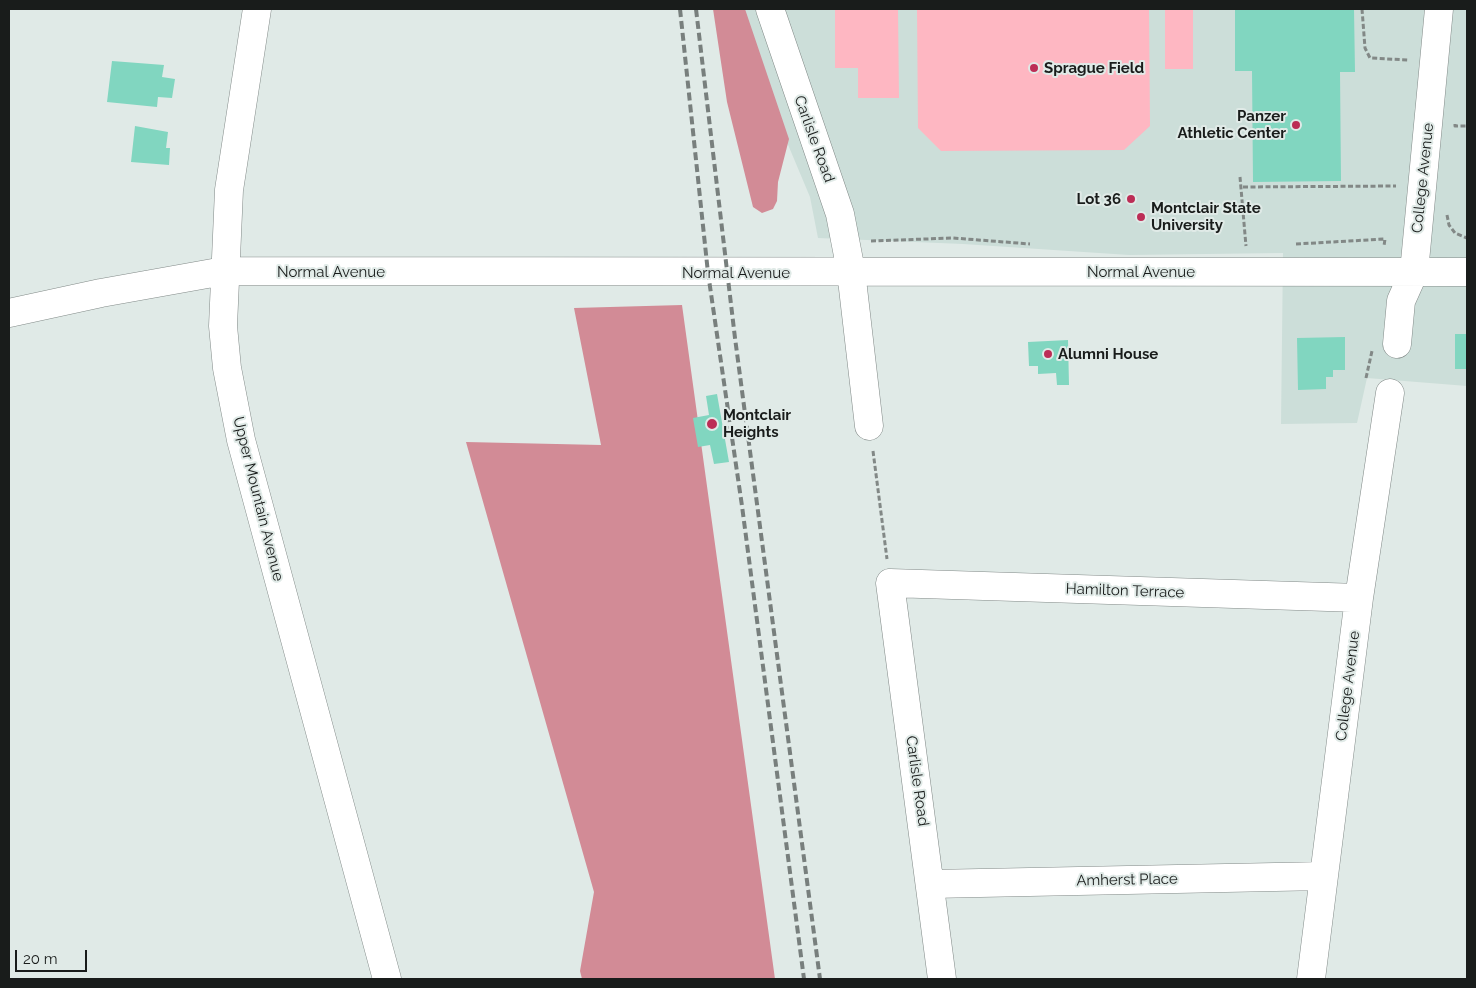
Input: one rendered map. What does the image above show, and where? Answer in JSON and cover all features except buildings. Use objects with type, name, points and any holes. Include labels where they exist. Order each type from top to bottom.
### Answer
[{"type":"street","name":"Upper Mountain Avenue","points":[[257,9],[229,190],[223,326],[226,360],[241,440],[387,979]]},
{"type":"street","name":"Carlisle Road","points":[[770,9],[828,173],[840,214],[851,271],[869,426]]},
{"type":"street","name":"College Avenue","points":[[1397,344],[1401,301],[1414,272],[1439,9]]},
{"type":"street","name":"Normal Avenue","points":[[9,313],[101,293],[224,271],[688,273],[851,271],[1467,272]]},
{"type":"street","name":"College Avenue","points":[[1310,979],[1359,598],[1390,393]]},
{"type":"street","name":"Carlisle Road","points":[[890,583],[942,979]]},
{"type":"street","name":"Hamilton Terrace","points":[[890,583],[1359,598]]},
{"type":"street","name":"Amherst Place","points":[[931,884],[1324,876]]},
{"type":"path","points":[[1362,9],[1365,48],[1370,58],[1412,60]]},
{"type":"path","points":[[1455,126],[1467,126]]},
{"type":"path","points":[[1240,177],[1243,187],[1246,246]]},
{"type":"path","points":[[1243,187],[1402,186]]},
{"type":"path","points":[[1448,207],[1449,225],[1455,233],[1467,238]]},
{"type":"path","points":[[869,426],[890,583]]},
{"type":"shaded area","points":[[713,9],[745,9],[789,139],[778,182],[777,201],[773,209],[762,213],[753,207],[727,102]]},
{"type":"shaded area","name":"Montclair State University","points":[[731,9],[1467,9],[1467,386],[1367,378],[1357,423],[1281,424],[1283,253],[1129,255],[963,244],[818,238],[810,197]]},
{"type":"shaded area","points":[[835,9],[898,9],[899,98],[858,98],[858,68],[835,68]]},
{"type":"shaded area","name":"Sprague Field","points":[[917,9],[1149,9],[1150,126],[1124,150],[941,151],[918,128]]},
{"type":"shaded area","points":[[1165,9],[1193,9],[1193,69],[1165,69]]},
{"type":"shaded area","points":[[682,305],[775,979],[582,979],[580,971],[594,892],[466,442],[601,445],[574,308]]},
{"type":"railway","points":[[680,9],[708,273],[742,506],[804,979]]},
{"type":"railway","points":[[696,9],[735,338],[820,979]]},
{"type":"place","name":"Sprague Field","points":[[1034,68]]},
{"type":"place","name":"Panzer Athletic Center","points":[[1296,125]]},
{"type":"place","name":"Lot 36","points":[[1131,199]]},
{"type":"place","name":"Montclair State University","points":[[1141,217]]},
{"type":"place","name":"Alumni House","points":[[1048,354]]},
{"type":"place","name":"Montclair Heights","points":[[712,424]]}]
